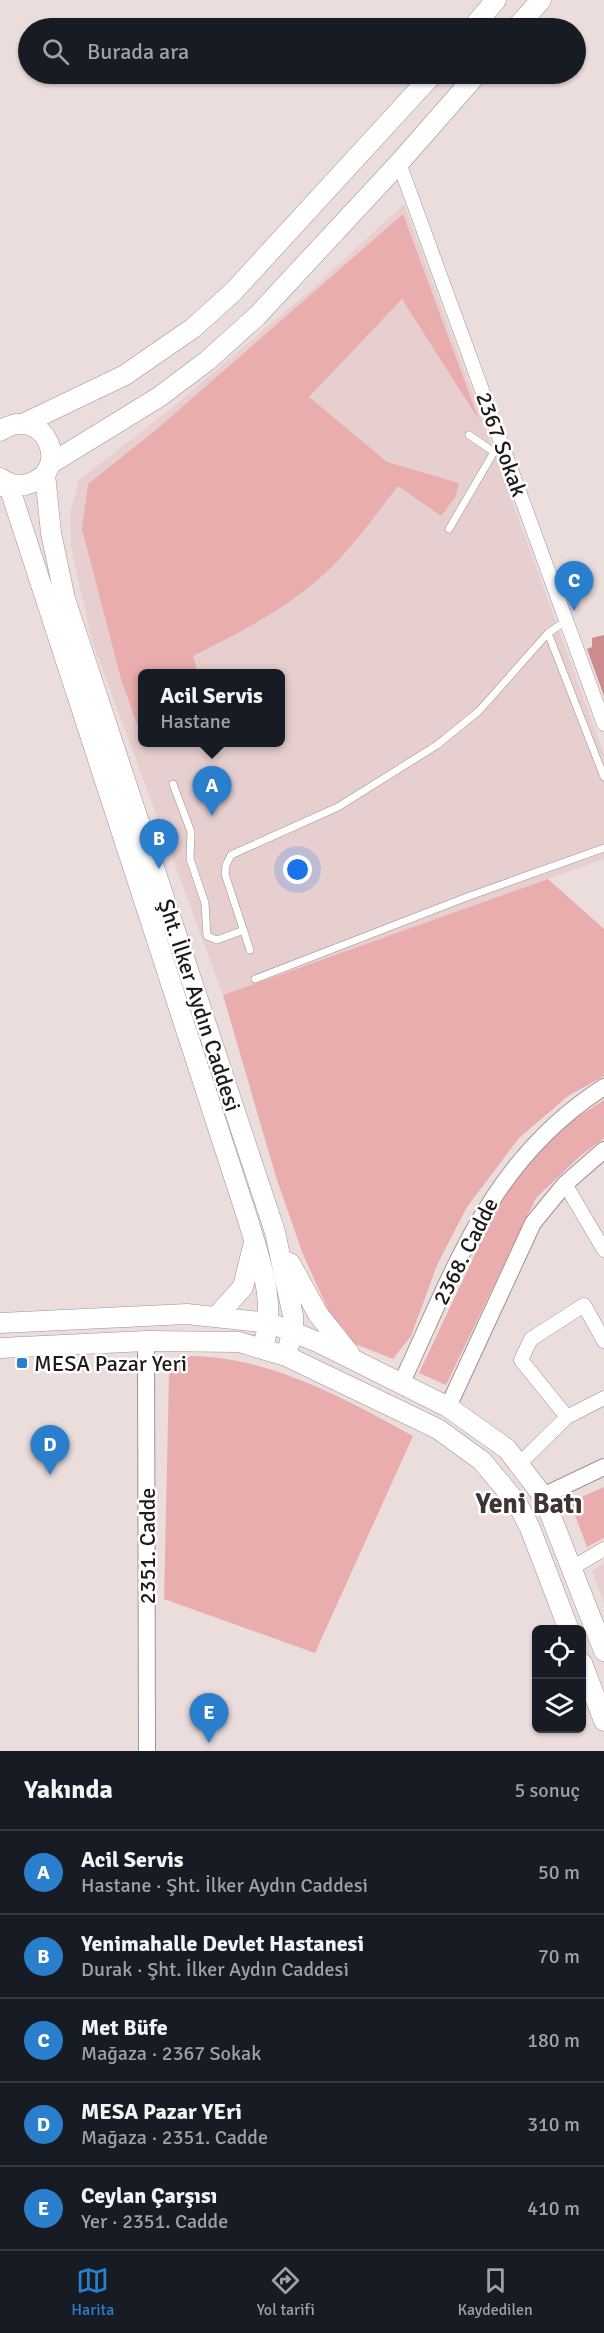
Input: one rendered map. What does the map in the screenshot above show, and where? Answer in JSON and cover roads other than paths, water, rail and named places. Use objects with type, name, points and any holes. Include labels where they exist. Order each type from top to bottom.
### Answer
[{"type":"main road","points":[[481,18],[496,0]]},
{"type":"main road","points":[[525,18],[541,0]]},
{"type":"main road","points":[[0,431],[8,426],[23,424],[117,380],[194,328],[233,292],[424,84]]},
{"type":"main road","points":[[3,482],[28,484],[159,397],[207,361],[257,316],[399,163],[468,84]]},
{"type":"main road","name":"Şht. İlker Aydın Caddesi","points":[[23,424],[38,428],[50,444],[48,469],[51,533],[65,599],[275,1232],[291,1299],[293,1330],[286,1356]]},
{"type":"main road","name":"Şht. İlker Aydın Caddesi","points":[[3,482],[113,808],[253,1238],[266,1284],[270,1323]]},
{"type":"main road","points":[[113,808],[132,802]]},
{"type":"main road","points":[[275,1232],[318,1314],[335,1338],[357,1362]]},
{"type":"main road","points":[[217,1316],[243,1287],[252,1257],[253,1238]]},
{"type":"main road","points":[[146,1315],[146,1341]]},
{"type":"main road","points":[[0,1323],[146,1315],[217,1316],[270,1323],[293,1330],[448,1407],[488,1434],[520,1463],[543,1496],[604,1651]]},
{"type":"main road","points":[[263,1348],[270,1323]]},
{"type":"main road","points":[[0,1348],[146,1341],[239,1342],[286,1356],[438,1429],[482,1461],[517,1503],[530,1528],[567,1625]]},
{"type":"main road","points":[[586,1674],[604,1721]]},
{"type":"street","name":"2367 Sokak","points":[[399,163],[498,449],[604,724]]},
{"type":"street","name":"2368. Cadde","points":[[401,1384],[477,1222],[493,1195],[543,1134],[580,1102],[604,1087]]},
{"type":"street","points":[[448,1407],[533,1223],[565,1184],[604,1150]]},
{"type":"street","points":[[565,1184],[604,1250]]},
{"type":"street","points":[[567,1417],[521,1360],[531,1340],[584,1305],[604,1341]]},
{"type":"street","name":"2351. Cadde","points":[[146,1341],[147,1751]]},
{"type":"street","points":[[520,1463],[567,1417],[604,1398]]},
{"type":"street","points":[[543,1496],[604,1467]]},
{"type":"street","points":[[572,1568],[604,1549]]},
{"type":"lane","points":[[448,529],[498,449],[469,435]]},
{"type":"lane","points":[[250,950],[225,874],[231,855],[331,811],[437,745],[479,711],[548,633],[566,621]]},
{"type":"lane","points":[[548,633],[604,777]]},
{"type":"lane","points":[[173,784],[191,832],[190,859],[205,903],[207,936],[217,940],[244,930]]},
{"type":"lane","points":[[255,979],[466,897],[604,848]]},
{"type":"place","name":"Met Büfe","points":[[574,611]]},
{"type":"place","name":"Acil Servis","points":[[212,816]]},
{"type":"place","name":"Yenimahalle Devlet Hastanesi","points":[[159,869]]},
{"type":"place","name":"MESA Pazar Yeri","points":[[22,1363]]},
{"type":"place","name":"MESA Pazar YEri","points":[[50,1475]]},
{"type":"place","name":"Ceylan Çarşısı","points":[[209,1743]]},
{"type":"district","name":"Yeni Batı","points":[[529,1503]]}]
